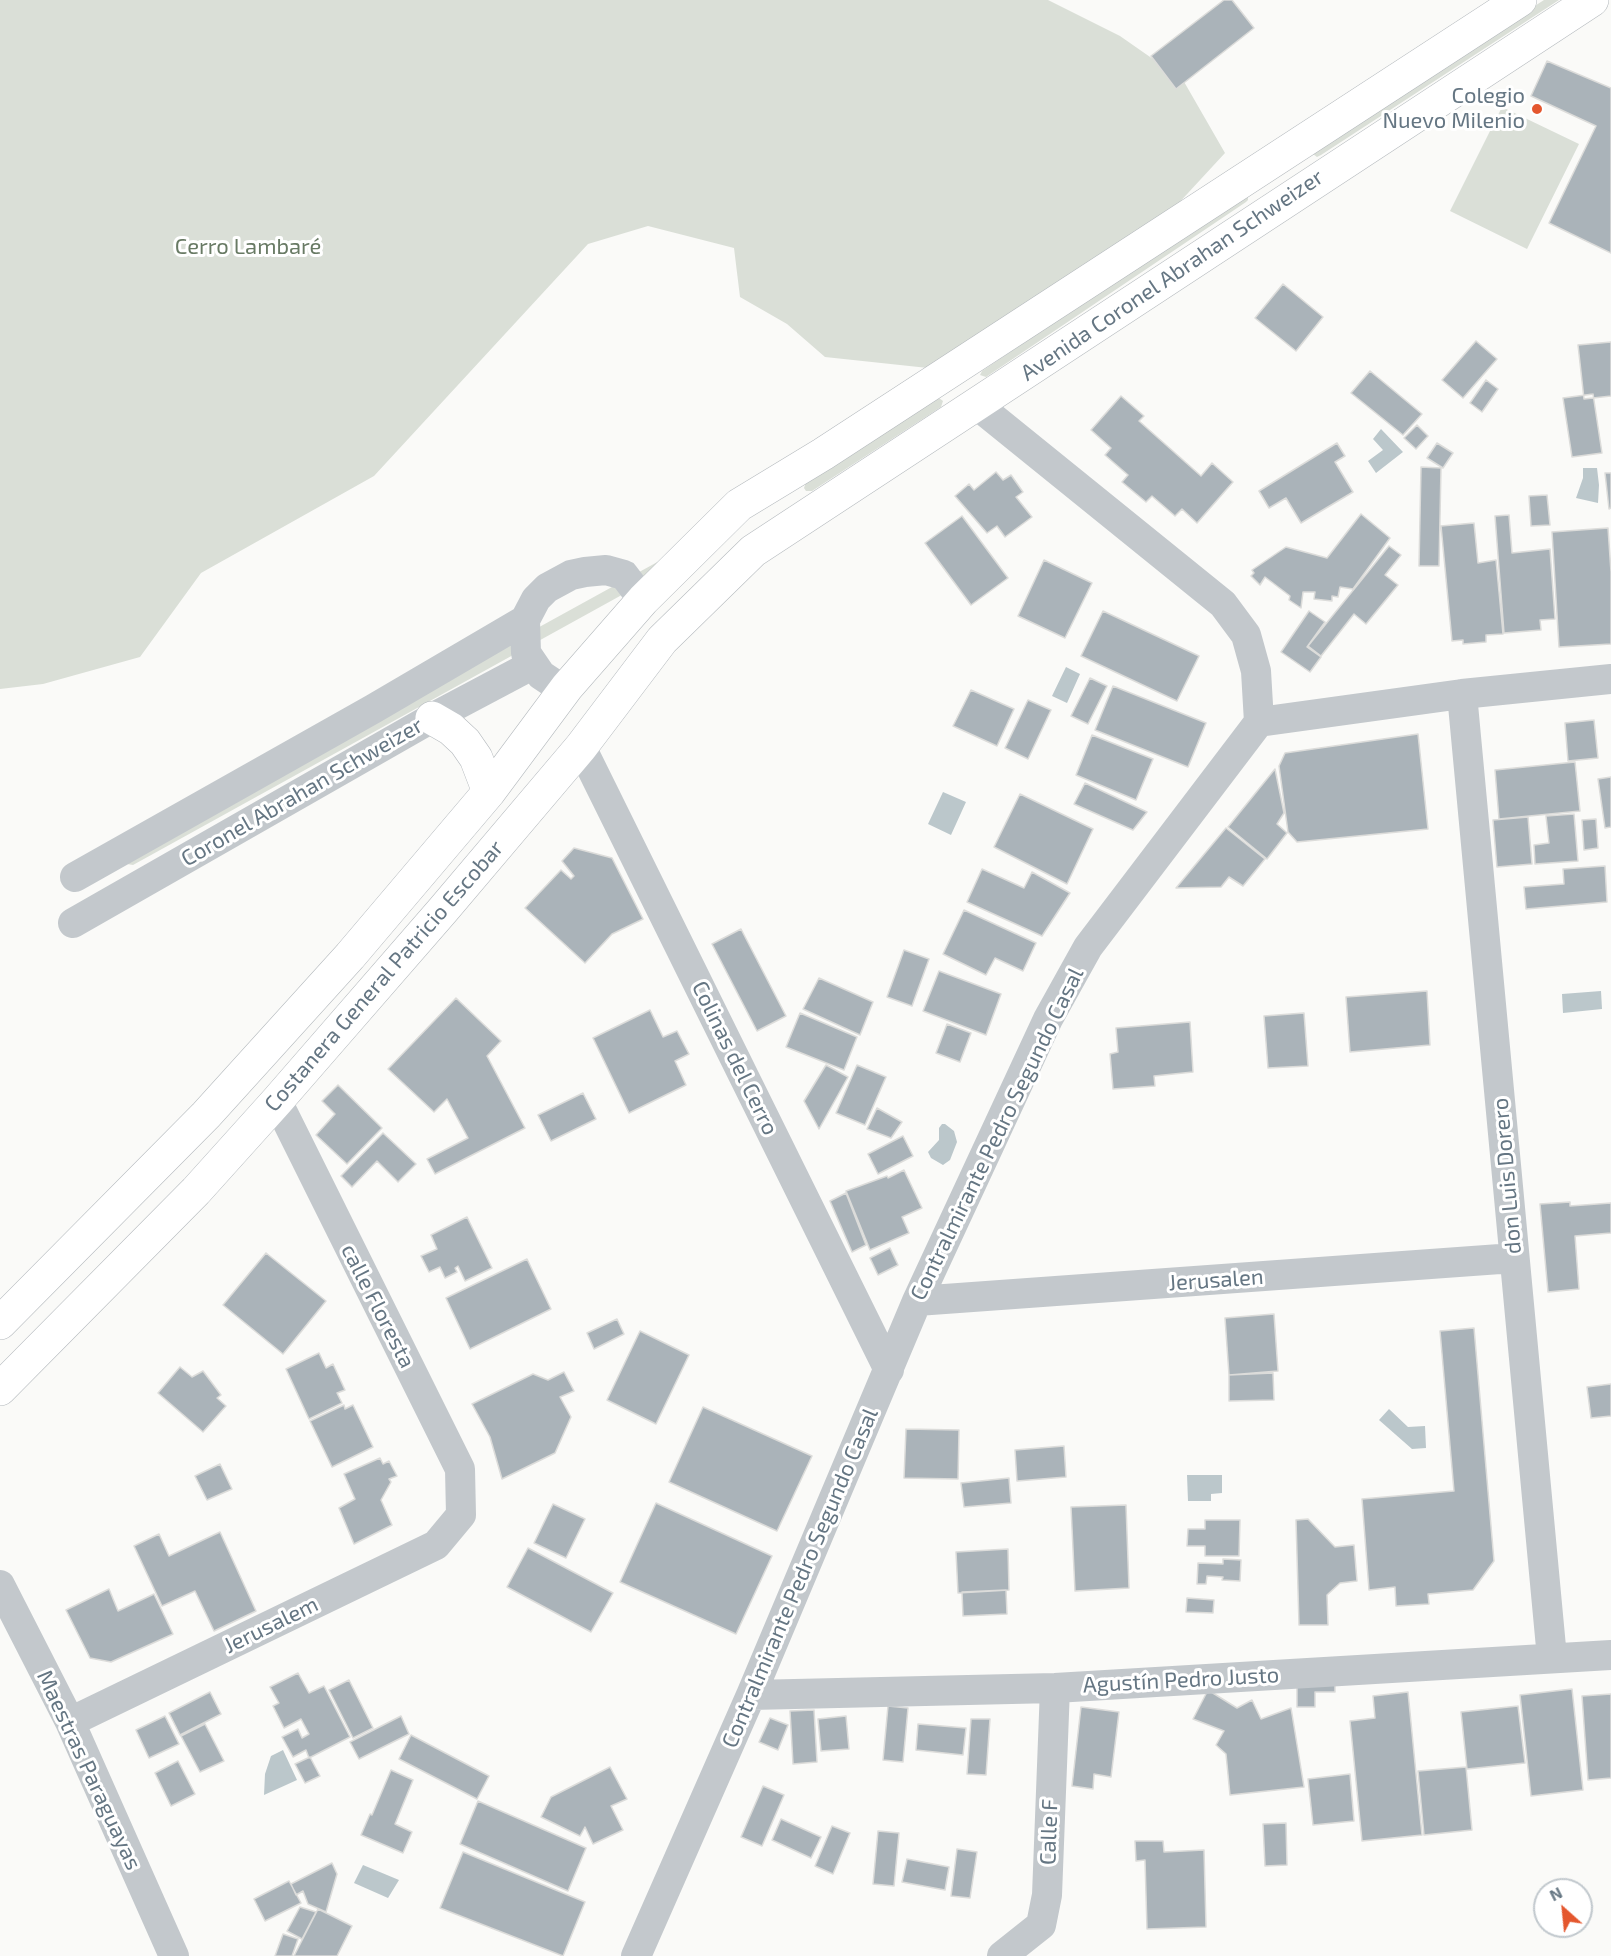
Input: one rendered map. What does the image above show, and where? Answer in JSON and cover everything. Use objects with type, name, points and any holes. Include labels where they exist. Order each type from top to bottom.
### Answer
[{"type":"highway","name":"Avenida Coronel Abrahan Schweizer","points":[[739,505],[842,442],[1520,0]]},
{"type":"highway","name":"Avenida Coronel Abrahan Schweizer","points":[[753,551],[1592,0]]},
{"type":"highway","name":"Costanera General Patricio Escobar","points":[[0,1323],[206,1115],[350,956],[489,792],[567,687],[643,600],[739,505]]},
{"type":"highway","points":[[567,687],[587,681],[620,662],[721,559],[736,551],[753,551]]},
{"type":"highway","name":"Costanera General Patricio Escobar","points":[[0,1389],[196,1191],[277,1101],[581,747],[662,640],[753,551]]},
{"type":"highway","points":[[443,910],[445,886],[463,858],[603,686],[635,641],[643,622],[643,600]]},
{"type":"highway","points":[[432,718],[451,729],[465,742],[476,758],[489,792]]},
{"type":"street","points":[[977,405],[1223,604],[1246,635],[1256,671],[1259,722],[1462,694],[1611,679]]},
{"type":"street","points":[[567,687],[553,683],[541,675],[532,665],[526,653],[525,620],[536,599],[548,588],[571,575],[606,570],[624,575],[643,600]]},
{"type":"street","name":"Coronel Abrahan Schweizer","points":[[75,878],[525,620]]},
{"type":"street","name":"Coronel Abrahan Schweizer","points":[[73,923],[432,718],[532,665]]},
{"type":"street","name":"don Luis Dorero","points":[[1462,694],[1552,1658]]},
{"type":"street","name":"Contralmirante Pedro Segundo Casal","points":[[636,1956],[751,1695],[917,1301],[1048,1019],[1088,947],[1259,722]]},
{"type":"street","name":"Colinas del Cerro","points":[[581,747],[889,1370]]},
{"type":"street","name":"calle Floresta","points":[[277,1101],[460,1469],[461,1515]]},
{"type":"street","name":"Jerusalen","points":[[917,1301],[1515,1258]]},
{"type":"street","name":"Jerusalem","points":[[70,1722],[435,1545],[461,1515]]},
{"type":"street","name":"Maestras Paraguayas","points":[[0,1585],[70,1722],[174,1956]]},
{"type":"street","name":"Agustín Pedro Justo","points":[[751,1695],[1055,1688],[1611,1655]]},
{"type":"street","name":"Calle F","points":[[1002,1956],[1041,1925],[1047,1894],[1055,1688]]},
{"type":"green space","name":"Cerro Lambaré","points":[[0,0],[1048,0],[1120,36],[1183,80],[1225,153],[1176,206],[928,368],[825,357],[787,324],[740,297],[734,248],[648,226],[588,244],[374,476],[201,573],[140,657],[43,684],[0,689]]},
{"type":"green space","points":[[1544,0],[1559,0],[1321,155],[1317,157],[1313,154],[1316,148]]},
{"type":"green space","points":[[1502,107],[1579,144],[1527,249],[1450,211]]},
{"type":"green space","points":[[1242,196],[1248,196],[1248,200],[986,377],[980,375],[982,371]]},
{"type":"green space","points":[[939,398],[943,401],[941,407],[812,491],[806,491],[804,488],[806,482]]},
{"type":"green space","points":[[661,560],[667,570],[133,865],[127,864],[127,854]]},
{"type":"shaded area","points":[[1381,429],[1403,452],[1376,473],[1368,461],[1383,450],[1373,439]]},
{"type":"shaded area","points":[[1583,468],[1597,468],[1598,503],[1576,498],[1583,478]]},
{"type":"shaded area","points":[[1066,667],[1080,674],[1067,703],[1052,696]]},
{"type":"shaded area","points":[[943,792],[966,802],[951,835],[928,824]]},
{"type":"shaded area","points":[[1601,991],[1602,1009],[1563,1013],[1562,994]]},
{"type":"shaded area","points":[[942,1124],[954,1131],[957,1142],[950,1160],[943,1165],[931,1158],[928,1152],[939,1140],[939,1128]]},
{"type":"shaded area","points":[[1389,1409],[1408,1427],[1425,1426],[1426,1448],[1412,1449],[1379,1420]]},
{"type":"shaded area","points":[[1187,1475],[1222,1475],[1222,1493],[1211,1494],[1211,1501],[1188,1501]]},
{"type":"shaded area","points":[[283,1750],[297,1780],[264,1795],[265,1774],[271,1756]]},
{"type":"shaded area","points":[[363,1865],[399,1880],[388,1898],[354,1883]]},
{"type":"building","points":[[1224,0],[1232,0],[1254,28],[1176,89],[1151,56]]},
{"type":"building","points":[[1547,61],[1611,88],[1611,253],[1549,223],[1596,126],[1531,96]]},
{"type":"building","points":[[1283,284],[1323,317],[1296,351],[1255,318]]},
{"type":"building","points":[[1476,341],[1497,359],[1463,398],[1442,380]]},
{"type":"building","points":[[1611,342],[1611,396],[1584,399],[1578,345]]},
{"type":"building","points":[[1370,371],[1422,414],[1403,435],[1351,393]]},
{"type":"building","points":[[1486,380],[1498,389],[1482,412],[1470,403]]},
{"type":"building","points":[[1593,394],[1602,453],[1572,457],[1563,398]]},
{"type":"building","points":[[1121,396],[1144,416],[1139,421],[1201,476],[1212,463],[1233,482],[1197,523],[1182,509],[1175,516],[1152,496],[1146,502],[1122,482],[1128,475],[1105,455],[1111,448],[1091,430]]},
{"type":"building","points":[[1417,425],[1428,436],[1416,449],[1404,438]]},
{"type":"building","points":[[1337,443],[1345,456],[1335,462],[1353,492],[1301,523],[1286,498],[1269,508],[1259,491]]},
{"type":"building","points":[[1437,443],[1453,453],[1443,468],[1427,458]]},
{"type":"building","points":[[1421,467],[1441,468],[1439,566],[1419,566]]},
{"type":"building","points":[[996,472],[1003,480],[1011,475],[1023,492],[1016,497],[1032,517],[1005,537],[997,526],[987,533],[955,496],[969,484],[974,490]]},
{"type":"building","points":[[1605,473],[1611,473],[1611,508],[1609,509]]},
{"type":"building","points":[[1547,495],[1550,525],[1531,526],[1529,496]]},
{"type":"building","points":[[1361,514],[1390,538],[1353,589],[1340,587],[1338,597],[1332,596],[1332,601],[1314,599],[1315,592],[1303,592],[1301,608],[1289,600],[1290,596],[1265,577],[1260,585],[1251,576],[1254,573],[1252,570],[1286,547],[1327,558]]},
{"type":"building","points":[[1509,515],[1512,553],[1550,549],[1555,619],[1540,620],[1541,630],[1504,633],[1495,516]]},
{"type":"building","points":[[962,516],[1008,578],[971,605],[925,543]]},
{"type":"building","points":[[1474,523],[1478,563],[1496,560],[1503,634],[1486,635],[1486,642],[1463,644],[1463,640],[1452,641],[1441,526]]},
{"type":"building","points":[[1608,528],[1611,572],[1611,644],[1559,647],[1552,532]]},
{"type":"building","points":[[1389,546],[1401,555],[1385,575],[1398,585],[1366,624],[1354,614],[1321,656],[1308,646]]},
{"type":"building","points":[[1044,560],[1092,583],[1065,638],[1018,616]]},
{"type":"building","points":[[1103,611],[1199,656],[1177,701],[1081,656]]},
{"type":"building","points":[[1309,611],[1325,622],[1307,647],[1321,657],[1310,672],[1281,652]]},
{"type":"building","points":[[1090,678],[1107,686],[1088,724],[1071,716]]},
{"type":"building","points":[[1113,686],[1206,723],[1188,767],[1095,730]]},
{"type":"building","points":[[971,690],[1014,709],[997,746],[953,726]]},
{"type":"building","points":[[1028,700],[1051,710],[1028,759],[1005,748]]},
{"type":"building","points":[[1594,720],[1598,758],[1568,761],[1565,723]]},
{"type":"building","points":[[1418,734],[1428,829],[1297,842],[1288,832],[1279,766],[1285,753]]},
{"type":"building","points":[[1092,735],[1153,759],[1136,800],[1076,775]]},
{"type":"building","points":[[1575,762],[1580,811],[1499,819],[1495,770]]},
{"type":"building","points":[[1275,769],[1284,813],[1277,824],[1287,833],[1267,859],[1228,827]]},
{"type":"building","points":[[1611,777],[1611,827],[1605,828],[1598,779]]},
{"type":"building","points":[[1085,783],[1147,812],[1133,830],[1074,804]]},
{"type":"building","points":[[1020,794],[1093,829],[1067,884],[994,847]]},
{"type":"building","points":[[1574,814],[1578,861],[1535,864],[1534,845],[1549,843],[1546,816]]},
{"type":"building","points":[[1528,817],[1532,864],[1497,867],[1493,820]]},
{"type":"building","points":[[1596,819],[1598,848],[1584,850],[1582,820]]},
{"type":"building","points":[[1226,828],[1265,859],[1243,886],[1229,877],[1221,887],[1176,888]]},
{"type":"building","points":[[574,848],[612,858],[643,919],[612,934],[585,963],[525,908],[561,870],[571,879],[574,876],[562,861]]},
{"type":"building","points":[[1605,866],[1607,902],[1526,909],[1524,887],[1564,884],[1563,869]]},
{"type":"building","points":[[982,869],[1024,888],[1032,872],[1070,893],[1042,936],[967,902]]},
{"type":"building","points":[[964,910],[1036,943],[1023,971],[995,958],[986,975],[943,954]]},
{"type":"building","points":[[741,929],[786,1016],[757,1031],[712,944]]},
{"type":"building","points":[[904,950],[929,959],[912,1006],[887,997]]},
{"type":"building","points":[[939,971],[1001,994],[986,1035],[923,1011]]},
{"type":"building","points":[[819,978],[873,1002],[860,1035],[803,1009]]},
{"type":"building","points":[[1427,991],[1430,1045],[1350,1052],[1346,997]]},
{"type":"building","points":[[456,998],[501,1041],[487,1056],[525,1128],[435,1174],[427,1159],[468,1138],[447,1099],[434,1112],[388,1069]]},
{"type":"building","points":[[650,1010],[663,1037],[677,1031],[689,1054],[675,1061],[686,1085],[629,1113],[593,1038]]},
{"type":"building","points":[[800,1013],[857,1037],[844,1070],[786,1047]]},
{"type":"building","points":[[1304,1013],[1308,1066],[1268,1068],[1264,1016]]},
{"type":"building","points":[[1190,1022],[1193,1072],[1154,1076],[1155,1086],[1113,1089],[1110,1054],[1118,1052],[1116,1028]]},
{"type":"building","points":[[947,1024],[971,1033],[960,1062],[936,1053]]},
{"type":"building","points":[[826,1065],[848,1077],[819,1129],[804,1101]]},
{"type":"building","points":[[857,1065],[886,1077],[865,1125],[836,1113]]},
{"type":"building","points":[[338,1085],[382,1128],[347,1164],[316,1135],[335,1114],[322,1101]]},
{"type":"building","points":[[583,1093],[596,1119],[551,1141],[538,1115]]},
{"type":"building","points":[[877,1108],[902,1122],[891,1138],[867,1129]]},
{"type":"building","points":[[383,1133],[416,1164],[398,1182],[377,1161],[352,1187],[341,1176]]},
{"type":"building","points":[[903,1136],[913,1156],[878,1174],[868,1154]]},
{"type":"building","points":[[904,1170],[922,1208],[902,1217],[909,1233],[870,1250],[846,1191],[887,1176],[888,1178]]},
{"type":"building","points":[[846,1193],[866,1245],[852,1252],[830,1201]]},
{"type":"building","points":[[1570,1202],[1570,1206],[1611,1203],[1611,1233],[1575,1236],[1579,1289],[1548,1292],[1540,1204]]},
{"type":"building","points":[[467,1217],[492,1268],[465,1281],[458,1266],[455,1268],[457,1272],[445,1278],[440,1267],[429,1272],[421,1256],[437,1249],[431,1235]]},
{"type":"building","points":[[890,1248],[898,1265],[878,1275],[870,1258]]},
{"type":"building","points":[[266,1253],[326,1301],[283,1354],[223,1305]]},
{"type":"building","points":[[527,1259],[551,1309],[470,1349],[446,1298]]},
{"type":"building","points":[[1274,1314],[1278,1371],[1229,1375],[1225,1318]]},
{"type":"building","points":[[617,1319],[624,1334],[594,1349],[587,1333]]},
{"type":"building","points":[[1474,1328],[1494,1561],[1473,1590],[1428,1594],[1429,1604],[1396,1606],[1395,1587],[1369,1590],[1362,1499],[1454,1491],[1440,1331]]},
{"type":"building","points":[[640,1331],[689,1355],[656,1424],[607,1400]]},
{"type":"building","points":[[319,1353],[326,1368],[333,1364],[345,1390],[337,1393],[342,1403],[309,1419],[286,1369]]},
{"type":"building","points":[[180,1367],[192,1377],[203,1371],[221,1395],[217,1398],[226,1406],[203,1432],[158,1393]]},
{"type":"building","points":[[564,1372],[574,1391],[560,1397],[571,1417],[555,1453],[502,1479],[490,1437],[472,1404],[533,1374],[548,1380]]},
{"type":"building","points":[[1273,1373],[1274,1400],[1229,1401],[1229,1375]]},
{"type":"building","points":[[1611,1384],[1611,1416],[1591,1418],[1587,1387]]},
{"type":"building","points":[[344,1405],[345,1409],[353,1405],[373,1447],[332,1467],[310,1421]]},
{"type":"building","points":[[703,1407],[812,1456],[777,1531],[669,1482]]},
{"type":"building","points":[[906,1429],[959,1430],[958,1479],[904,1478]]},
{"type":"building","points":[[1064,1446],[1066,1477],[1017,1481],[1015,1450]]},
{"type":"building","points":[[380,1458],[383,1464],[389,1461],[397,1476],[389,1479],[391,1482],[381,1500],[392,1525],[354,1544],[339,1508],[355,1499],[344,1474]]},
{"type":"building","points":[[220,1464],[232,1489],[207,1500],[195,1476]]},
{"type":"building","points":[[1009,1478],[1011,1503],[964,1507],[961,1483]]},
{"type":"building","points":[[656,1503],[772,1556],[736,1634],[620,1582]]},
{"type":"building","points":[[553,1504],[585,1519],[566,1558],[534,1543]]},
{"type":"building","points":[[1126,1505],[1129,1588],[1075,1591],[1071,1507]]},
{"type":"building","points":[[1308,1519],[1335,1547],[1354,1545],[1357,1581],[1340,1583],[1327,1595],[1328,1625],[1299,1625],[1296,1520]]},
{"type":"building","points":[[1205,1520],[1240,1520],[1239,1556],[1205,1556],[1205,1546],[1187,1546],[1188,1529],[1205,1529]]},
{"type":"building","points":[[220,1532],[256,1611],[214,1631],[195,1591],[162,1606],[134,1546],[159,1534],[169,1556]]},
{"type":"building","points":[[528,1548],[613,1593],[591,1632],[507,1587]]},
{"type":"building","points":[[1008,1549],[1009,1590],[958,1593],[956,1552]]},
{"type":"building","points":[[1223,1559],[1241,1560],[1240,1581],[1207,1576],[1206,1584],[1197,1584],[1198,1563],[1223,1564]]},
{"type":"building","points":[[109,1589],[118,1611],[154,1594],[173,1634],[111,1662],[90,1658],[66,1610]]},
{"type":"building","points":[[1006,1590],[1007,1614],[963,1616],[962,1592]]},
{"type":"building","points":[[1187,1598],[1214,1600],[1213,1613],[1186,1612]]},
{"type":"building","points":[[298,1673],[309,1693],[324,1686],[350,1737],[309,1758],[306,1750],[293,1757],[282,1737],[298,1729],[302,1738],[309,1734],[301,1719],[284,1728],[273,1706],[279,1703],[270,1687]]},
{"type":"building","points":[[1335,1679],[1335,1692],[1315,1692],[1315,1707],[1297,1707],[1297,1680]]},
{"type":"building","points":[[349,1680],[373,1728],[353,1738],[329,1690]]},
{"type":"building","points":[[1572,1689],[1583,1790],[1531,1796],[1520,1695]]},
{"type":"building","points":[[1208,1690],[1237,1708],[1252,1700],[1261,1719],[1291,1708],[1304,1787],[1230,1795],[1226,1754],[1216,1745],[1224,1731],[1193,1719]]},
{"type":"building","points":[[210,1692],[221,1714],[180,1735],[169,1713]]},
{"type":"building","points":[[1408,1692],[1422,1835],[1362,1841],[1350,1721],[1375,1718],[1373,1696]]},
{"type":"building","points":[[1611,1694],[1611,1778],[1588,1780],[1582,1696]]},
{"type":"building","points":[[888,1706],[908,1708],[903,1762],[883,1760]]},
{"type":"building","points":[[1518,1706],[1525,1763],[1467,1769],[1461,1712]]},
{"type":"building","points":[[1081,1707],[1119,1712],[1111,1777],[1094,1774],[1093,1789],[1072,1786]]},
{"type":"building","points":[[814,1710],[817,1762],[793,1764],[790,1711]]},
{"type":"building","points":[[165,1716],[179,1744],[149,1758],[136,1730]]},
{"type":"building","points":[[401,1716],[409,1734],[359,1759],[350,1742]]},
{"type":"building","points":[[846,1716],[849,1749],[821,1751],[818,1719]]},
{"type":"building","points":[[770,1718],[788,1725],[778,1750],[759,1742]]},
{"type":"building","points":[[971,1719],[990,1719],[986,1775],[967,1774]]},
{"type":"building","points":[[205,1724],[224,1761],[200,1772],[181,1736]]},
{"type":"building","points":[[918,1724],[966,1728],[963,1755],[916,1750]]},
{"type":"building","points":[[411,1735],[489,1776],[477,1799],[399,1759]]},
{"type":"building","points":[[310,1757],[320,1776],[305,1783],[295,1764]]},
{"type":"building","points":[[178,1761],[195,1794],[171,1806],[155,1773]]},
{"type":"building","points":[[610,1767],[627,1799],[611,1806],[623,1830],[593,1844],[585,1827],[580,1836],[541,1817],[551,1797]]},
{"type":"building","points":[[1466,1767],[1472,1830],[1424,1835],[1418,1771]]},
{"type":"building","points":[[391,1770],[413,1780],[395,1824],[412,1832],[403,1853],[361,1835]]},
{"type":"building","points":[[1350,1774],[1354,1821],[1313,1825],[1308,1779]]},
{"type":"building","points":[[763,1786],[784,1795],[762,1846],[741,1837]]},
{"type":"building","points":[[478,1801],[586,1848],[568,1891],[460,1844]]},
{"type":"building","points":[[781,1819],[821,1837],[811,1858],[772,1840]]},
{"type":"building","points":[[1286,1823],[1287,1865],[1265,1866],[1263,1824]]},
{"type":"building","points":[[832,1826],[850,1833],[833,1874],[815,1866]]},
{"type":"building","points":[[878,1831],[899,1833],[894,1886],[873,1884]]},
{"type":"building","points":[[1135,1841],[1163,1841],[1164,1852],[1204,1850],[1206,1927],[1147,1929],[1145,1860],[1136,1861]]},
{"type":"building","points":[[957,1849],[977,1852],[970,1898],[951,1896]]},
{"type":"building","points":[[463,1852],[585,1902],[563,1956],[440,1908]]},
{"type":"building","points":[[907,1859],[949,1867],[945,1890],[902,1882]]},
{"type":"building","points":[[332,1863],[337,1874],[326,1912],[308,1904],[303,1891],[296,1895],[291,1884]]},
{"type":"building","points":[[289,1881],[301,1903],[265,1921],[254,1899]]},
{"type":"building","points":[[300,1907],[316,1912],[302,1939],[287,1931]]},
{"type":"building","points":[[318,1909],[352,1926],[337,1956],[294,1956]]},
{"type":"building","points":[[283,1934],[298,1939],[292,1956],[275,1956]]},
{"type":"place","name":"Colegio Nuevo Milenio","points":[[1537,109]]}]
